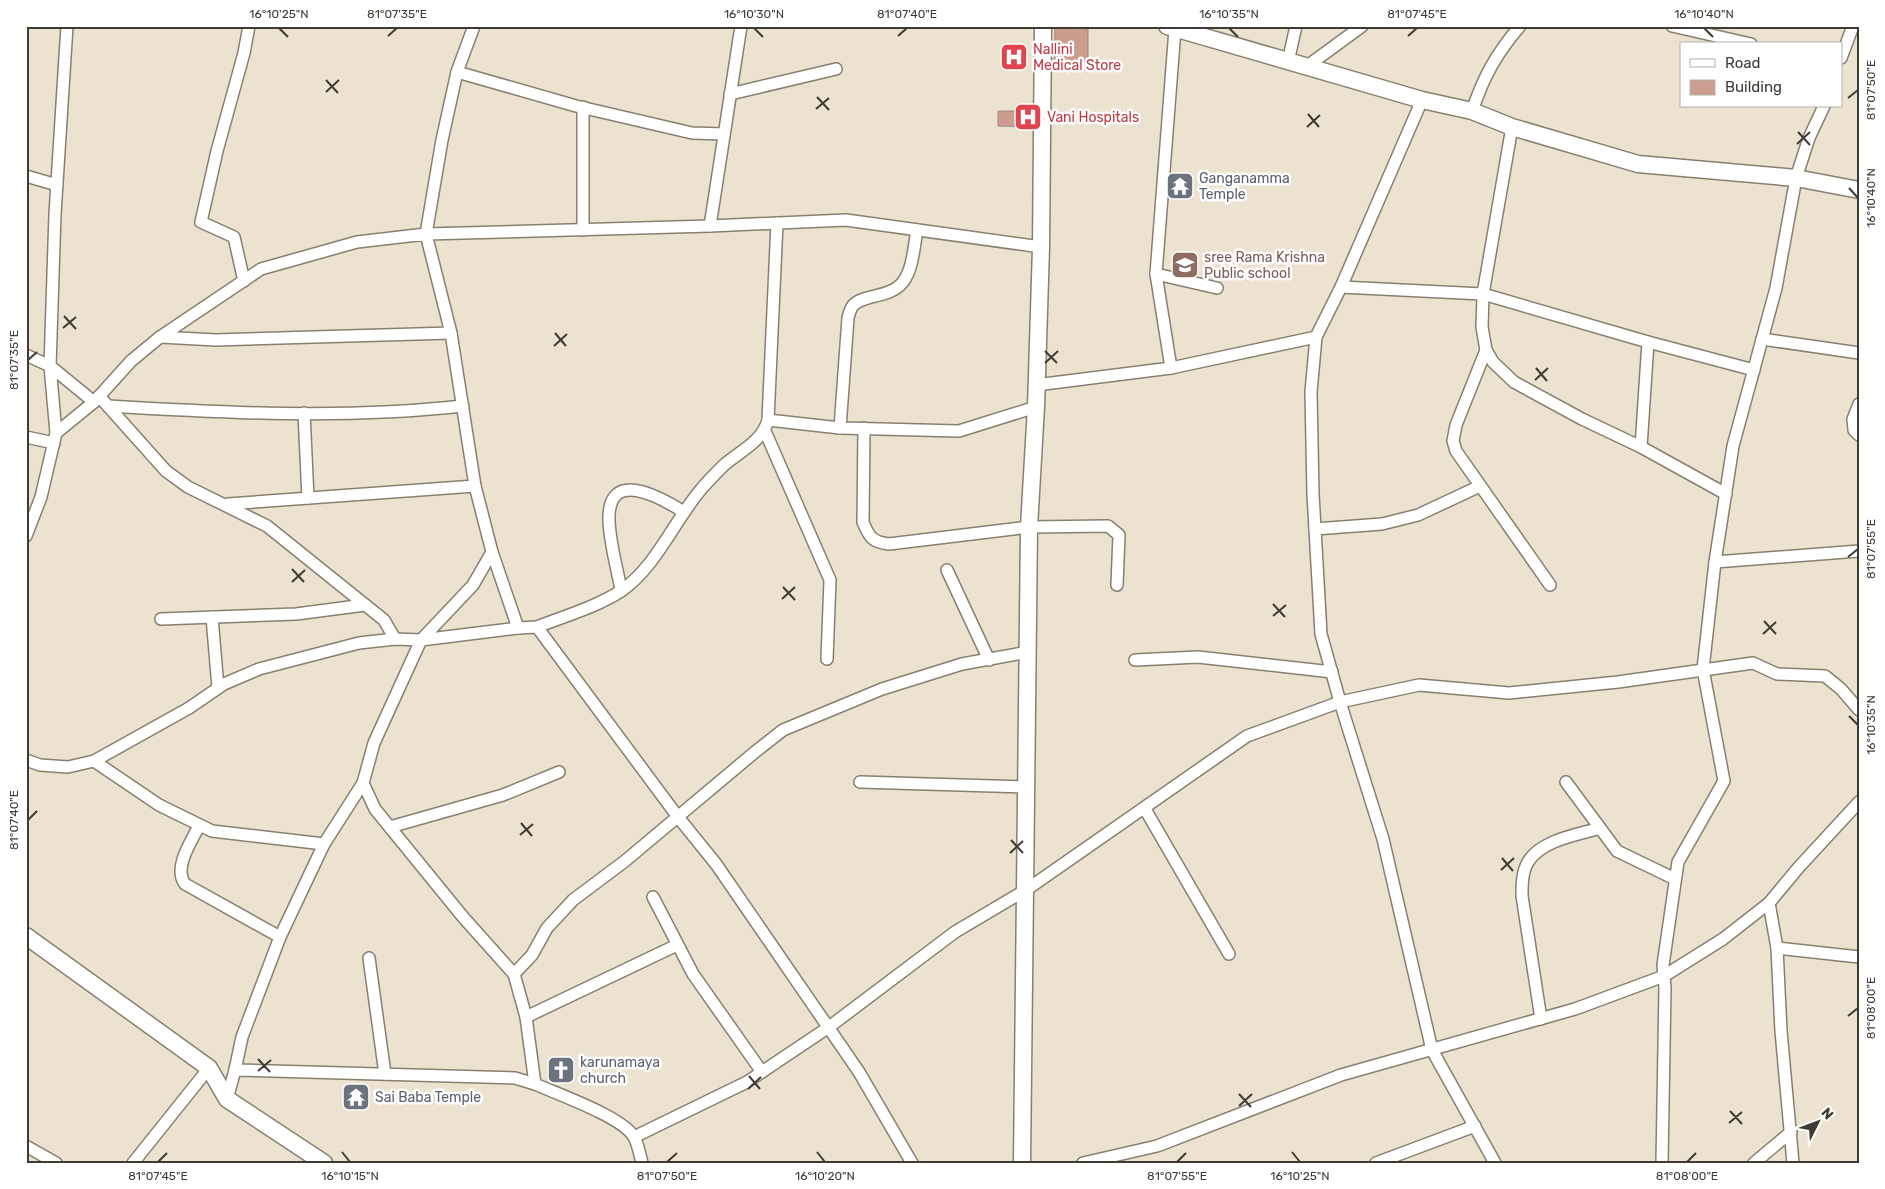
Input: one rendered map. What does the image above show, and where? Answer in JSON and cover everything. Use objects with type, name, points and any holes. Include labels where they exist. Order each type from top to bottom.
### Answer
[{"type":"street","points":[[26,536],[41,497],[55,438],[50,366],[57,185],[67,26]]},
{"type":"street","points":[[244,281],[234,237],[201,222],[217,151],[244,53],[248,26]]},
{"type":"street","points":[[474,26],[457,72],[442,140],[426,234],[451,333],[475,486],[492,552],[518,628]]},
{"type":"street","points":[[710,226],[741,26]]},
{"type":"street","points":[[1022,1163],[1029,527],[1036,407],[1041,247],[1043,26]]},
{"type":"street","points":[[1288,62],[1296,26]]},
{"type":"street","points":[[1306,67],[1362,26]]},
{"type":"street","points":[[1472,111],[1484,79],[1502,46],[1520,26]]},
{"type":"street","points":[[1672,26],[1742,42]]},
{"type":"street","points":[[1842,55],[1853,26]]},
{"type":"street","points":[[1171,368],[1156,274],[1171,27],[1422,100],[1472,111],[1512,127],[1638,164],[1796,178],[1859,190]]},
{"type":"street","points":[[730,94],[836,69]]},
{"type":"street","points":[[457,72],[583,107],[692,133],[724,134]]},
{"type":"street","points":[[1422,100],[1341,287],[1316,336],[1311,392],[1315,529],[1321,634],[1383,839],[1432,1050],[1495,1163]]},
{"type":"street","points":[[583,107],[583,230]]},
{"type":"street","points":[[1662,1163],[1663,965],[1675,879],[1678,862],[1724,781],[1703,669],[1715,562],[1733,446],[1776,288],[1796,178],[1809,138],[1823,108]]},
{"type":"street","points":[[1512,127],[1483,294],[1482,327],[1486,350],[1493,362],[1514,382],[1582,419],[1642,447],[1726,494]]},
{"type":"street","points":[[26,176],[57,185]]},
{"type":"street","points":[[26,437],[55,438],[96,399],[131,361],[160,337],[261,269],[357,242],[426,234],[777,224],[846,220],[1041,247]]},
{"type":"street","points":[[777,224],[767,425],[830,580],[827,659]]},
{"type":"street","points":[[840,428],[848,318],[852,306],[857,301],[888,293],[897,288],[904,280],[910,266],[917,230]]},
{"type":"street","points":[[1156,274],[1217,288]]},
{"type":"street","points":[[1341,287],[1483,294],[1648,342],[1754,370]]},
{"type":"street","points":[[160,337],[216,340],[451,333]]},
{"type":"street","points":[[1036,385],[1171,368],[1316,336]]},
{"type":"street","points":[[1762,339],[1859,353]]},
{"type":"street","points":[[1642,447],[1648,342]]},
{"type":"street","points":[[1486,350],[1456,425],[1453,441],[1456,451],[1550,585]]},
{"type":"street","points":[[26,355],[50,366],[108,406],[166,471],[188,487],[226,504],[267,526],[384,620],[395,639]]},
{"type":"street","points":[[1859,404],[1853,419],[1854,430],[1859,436]]},
{"type":"street","points":[[108,406],[232,414],[377,413],[463,406]]},
{"type":"street","points":[[767,425],[959,431],[1036,407]]},
{"type":"street","points":[[304,413],[308,498]]},
{"type":"street","points":[[26,760],[40,765],[68,767],[94,761],[188,708],[224,684],[259,670],[359,643],[395,639],[421,640],[537,627],[600,602],[621,590],[639,575],[662,548],[684,512],[703,487],[725,465],[752,445],[767,425]]},
{"type":"street","points":[[864,428],[864,522],[869,535],[879,542],[889,544],[1029,527],[1108,526],[1118,535],[1117,585]]},
{"type":"street","points":[[226,504],[475,486]]},
{"type":"street","points":[[1315,529],[1382,524],[1418,515],[1480,486]]},
{"type":"street","points":[[621,590],[609,520],[611,504],[616,495],[624,490],[636,490],[661,498],[684,512]]},
{"type":"street","points":[[1715,562],[1859,551]]},
{"type":"street","points":[[227,1099],[242,1037],[280,937],[324,844],[363,783],[374,743],[421,640],[473,585],[492,552]]},
{"type":"street","points":[[947,570],[989,660]]},
{"type":"street","points":[[161,618],[296,614],[365,605]]},
{"type":"street","points":[[212,617],[218,688]]},
{"type":"street","points":[[537,627],[678,817],[716,864],[859,1072],[912,1163]]},
{"type":"street","points":[[514,974],[532,955],[547,928],[573,900],[626,861],[755,752],[784,730],[882,689],[962,664],[1028,652]]},
{"type":"street","points":[[1135,660],[1198,656],[1332,672]]},
{"type":"street","points":[[634,1137],[747,1082],[829,1027],[955,932],[1026,890],[1145,809],[1247,736],[1340,702],[1419,685],[1509,693],[1618,682],[1752,663],[1776,674],[1825,676],[1836,684],[1859,710]]},
{"type":"street","points":[[94,761],[159,805],[212,832],[324,844]]},
{"type":"street","points":[[390,827],[503,795],[559,772]]},
{"type":"street","points":[[860,782],[1026,787]]},
{"type":"street","points":[[1566,782],[1618,851],[1675,879]]},
{"type":"street","points":[[363,783],[375,809],[464,917],[514,974],[526,1017],[535,1084]]},
{"type":"street","points":[[1083,1163],[1158,1146],[1341,1075],[1575,1009],[1664,976],[1723,939],[1769,903],[1799,867],[1859,802]]},
{"type":"street","points":[[1145,809],[1229,954]]},
{"type":"street","points":[[198,826],[182,863],[181,879],[185,884],[280,937]]},
{"type":"street","points":[[1541,1019],[1522,896],[1523,876],[1528,862],[1539,850],[1600,828]]},
{"type":"street","points":[[653,896],[693,974],[762,1072]]},
{"type":"street","points":[[1769,903],[1777,948],[1781,1031],[1793,1163]]},
{"type":"street","points":[[26,936],[209,1068],[227,1099],[324,1163]]},
{"type":"street","points":[[526,1017],[677,945]]},
{"type":"street","points":[[1777,948],[1859,957]]},
{"type":"street","points":[[369,958],[384,1074]]},
{"type":"street","points":[[133,1163],[209,1068]]},
{"type":"street","points":[[235,1070],[516,1078],[535,1084],[600,1112],[625,1126],[634,1137],[642,1163]]},
{"type":"street","points":[[1376,1163],[1475,1126]]},
{"type":"street","points":[[1754,1163],[1790,1132]]},
{"type":"street","points":[[26,1146],[56,1163]]},
{"type":"building","points":[[1055,26],[1088,27],[1088,62],[1054,61]]},
{"type":"building","points":[[998,111],[1032,111],[1032,127],[998,126]]},
{"type":"place","name":"Nallini Medical Store","points":[[1014,57]]},
{"type":"place","name":"Vani Hospitals","points":[[1028,117]]},
{"type":"place","name":"Ganganamma Temple","points":[[1180,186]]},
{"type":"place","name":"sree Rama Krishna Public school","points":[[1185,265]]},
{"type":"place","name":"karunamaya church","points":[[561,1070]]},
{"type":"place","name":"Sai Baba Temple","points":[[356,1097]]}]
